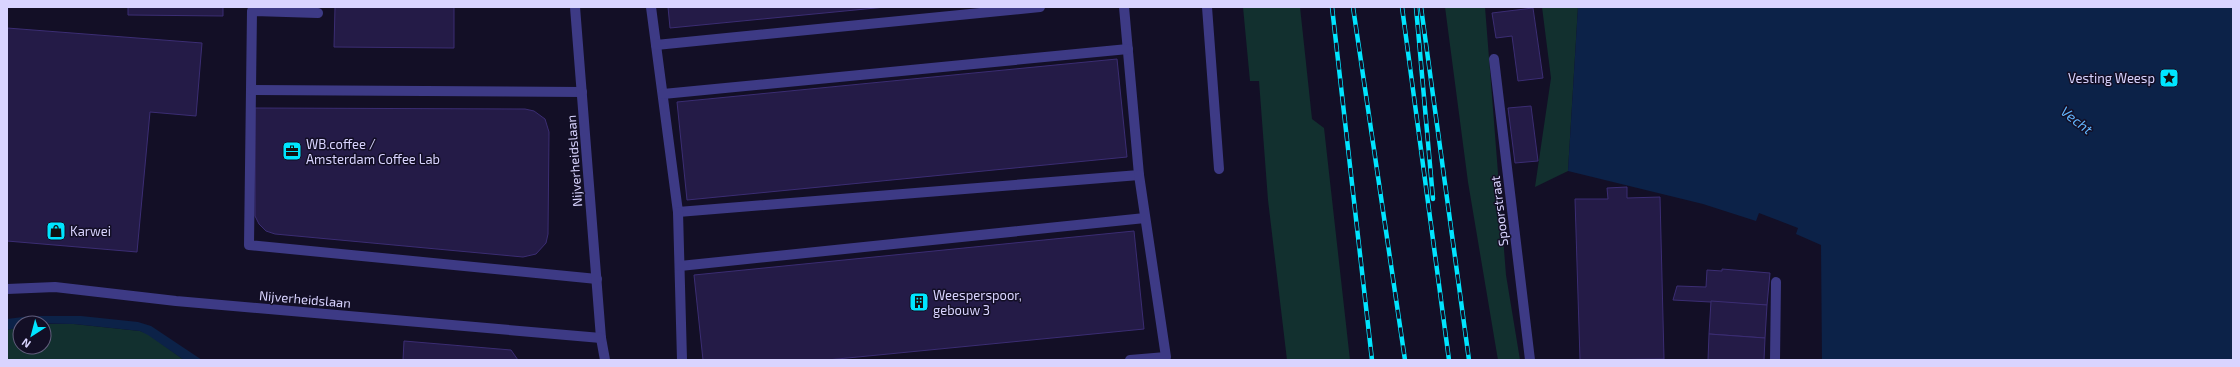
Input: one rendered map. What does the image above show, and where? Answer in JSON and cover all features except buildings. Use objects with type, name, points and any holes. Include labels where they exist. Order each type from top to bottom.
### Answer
[{"type":"street","name":"Nijverheidslaan","points":[[576,7],[601,338],[606,360]]},
{"type":"street","points":[[651,7],[678,212],[682,360]]},
{"type":"street","points":[[656,45],[1040,7]]},
{"type":"street","points":[[1124,7],[1139,175],[1166,356],[1130,360]]},
{"type":"street","points":[[1207,7],[1219,169]]},
{"type":"street","points":[[318,13],[252,11],[249,245],[597,279]]},
{"type":"street","points":[[663,94],[1128,49]]},
{"type":"street","name":"Spoorstraat","points":[[1494,59],[1530,360]]},
{"type":"street","points":[[251,90],[582,92]]},
{"type":"street","points":[[678,212],[1139,175]]},
{"type":"street","points":[[680,266],[1145,218]]},
{"type":"street","points":[[1775,360],[1776,282]]},
{"type":"street","name":"Nijverheidslaan","points":[[7,289],[55,287],[176,301],[601,338]]},
{"type":"green space","points":[[1243,7],[1300,7],[1312,119],[1324,128],[1350,360],[1287,360],[1268,200],[1259,81],[1250,81]]},
{"type":"green space","points":[[1445,7],[1485,7],[1506,275],[1520,360],[1498,360],[1468,182]]},
{"type":"green space","points":[[1542,7],[1578,7],[1568,171],[1535,187],[1551,78]]},
{"type":"green space","points":[[52,324],[74,324],[140,331],[148,334],[184,360],[7,360],[7,330],[12,329],[12,355],[52,355]]},
{"type":"water","name":"Vecht","points":[[1578,7],[2233,7],[2233,360],[1822,360],[1821,245],[1796,234],[1798,228],[1759,213],[1756,221],[1703,204],[1568,171]]},
{"type":"water","points":[[52,316],[81,316],[138,322],[151,326],[202,360],[184,360],[140,331],[74,324],[52,324]]},
{"type":"water","points":[[12,318],[12,329],[7,330],[7,319]]},
{"type":"railway","points":[[1332,7],[1372,360]]},
{"type":"railway","points":[[1353,7],[1405,360]]},
{"type":"railway","points":[[1402,7],[1449,360]]},
{"type":"railway","points":[[1416,7],[1433,199]]},
{"type":"railway","points":[[1421,7],[1469,360]]},
{"type":"place","name":"Vesting Weesp","points":[[2169,78]]},
{"type":"place","name":"WB.coffee / Amsterdam Coffee Lab","points":[[292,151]]},
{"type":"place","name":"Karwei","points":[[56,231]]},
{"type":"place","name":"Weesperspoor, gebouw 3","points":[[919,302]]}]
